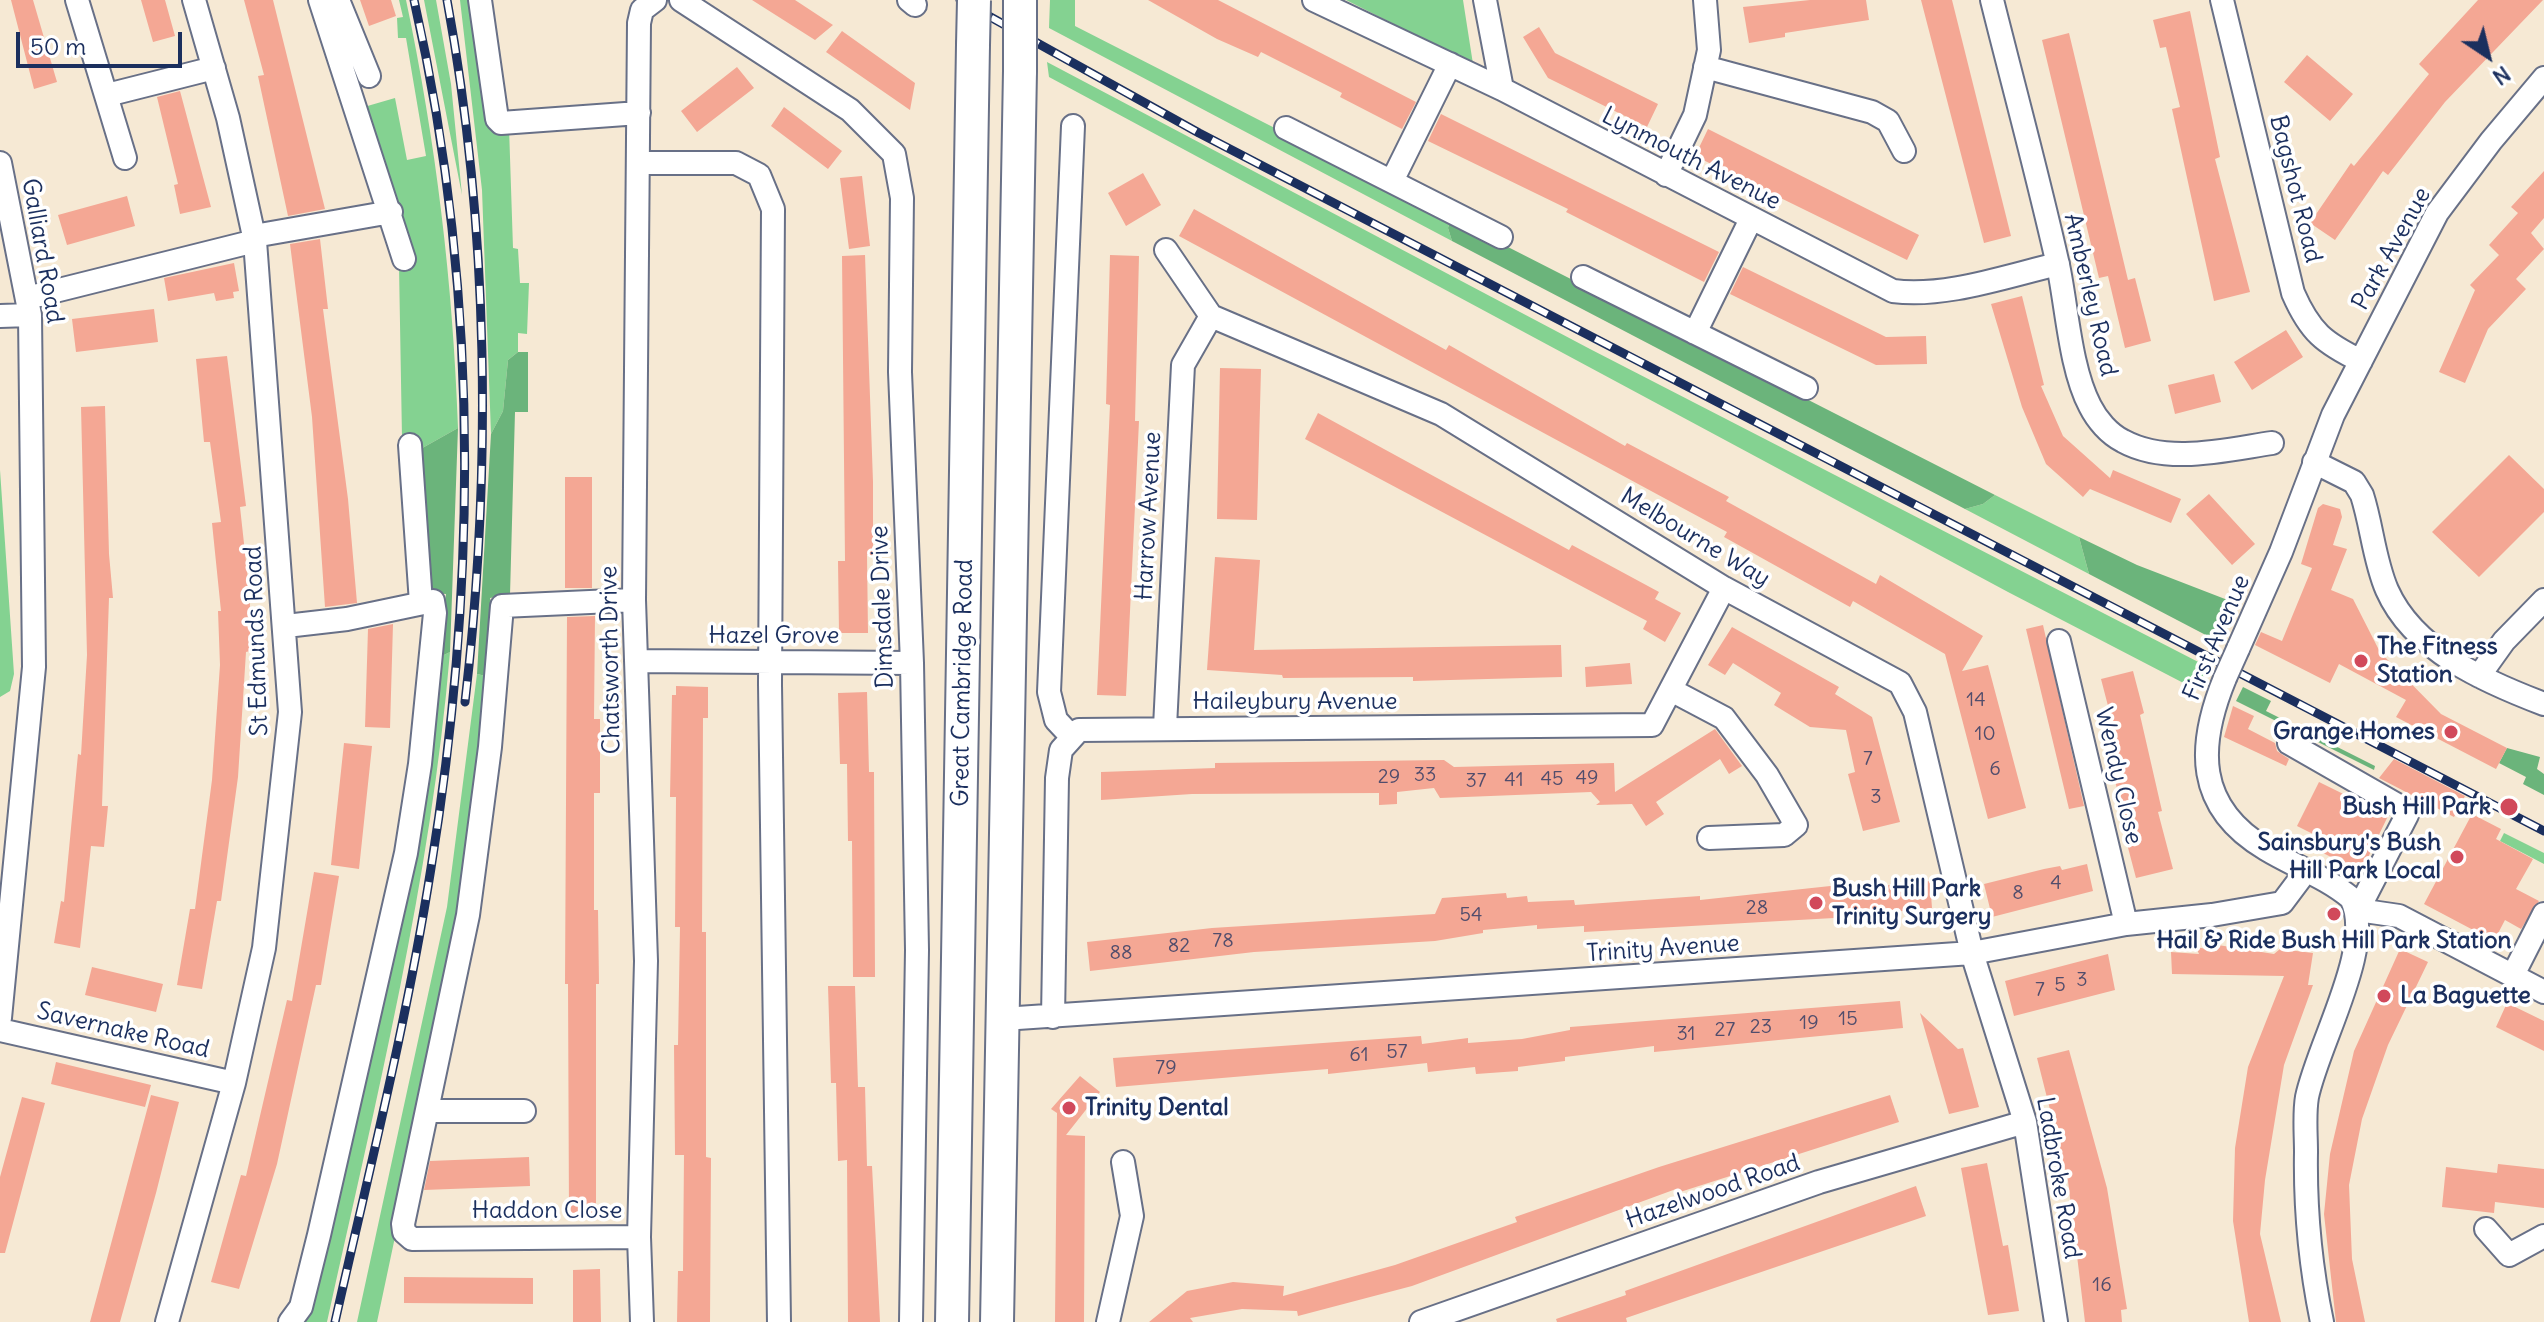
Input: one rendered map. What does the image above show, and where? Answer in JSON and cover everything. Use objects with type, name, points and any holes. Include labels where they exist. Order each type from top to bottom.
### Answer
[{"type":"highway","name":"Great Cambridge Road","points":[[952,1322],[974,0]]},
{"type":"highway","name":"Great Cambridge Road","points":[[997,1322],[1020,0]]},
{"type":"highway","points":[[955,1160],[974,1039],[980,1026],[989,1018],[1003,1019]]},
{"type":"street","points":[[77,0],[125,158]]},
{"type":"street","name":"St Edmunds Road","points":[[170,1321],[234,1083],[264,948],[290,712],[286,626],[254,238],[214,68],[194,0]]},
{"type":"street","points":[[320,0],[404,259]]},
{"type":"street","points":[[338,0],[369,76]]},
{"type":"street","points":[[480,0],[497,119],[501,123],[639,113]]},
{"type":"street","name":"Chatsworth Drive","points":[[642,1322],[639,1237],[646,961],[634,600],[639,23],[642,10],[652,0]]},
{"type":"street","name":"Dimsdale Drive","points":[[681,0],[850,110],[894,154],[902,198],[900,372],[912,663],[917,950],[911,1322]]},
{"type":"street","name":"Lynmouth Avenue","points":[[1314,0],[1502,89],[1893,291],[1910,293],[1970,284],[2058,264]]},
{"type":"street","points":[[1485,0],[1502,89]]},
{"type":"street","points":[[1666,175],[1695,115],[1709,50],[1705,0]]},
{"type":"street","name":"Amberley Road","points":[[1992,0],[2058,264],[2079,372],[2089,404],[2101,424],[2123,441],[2156,452],[2200,454],[2272,443]]},
{"type":"street","name":"Bagshot Road","points":[[2222,0],[2293,293],[2312,329],[2327,344],[2361,361]]},
{"type":"street","points":[[1392,181],[1450,64]]},
{"type":"street","points":[[1705,67],[1872,112],[1888,121],[1904,151]]},
{"type":"street","points":[[107,95],[214,68]]},
{"type":"street","name":"Park Avenue","points":[[2314,462],[2333,415],[2437,213],[2491,141],[2544,78]]},
{"type":"street","points":[[1053,1017],[1057,778],[1061,750],[1071,736],[1056,720],[1049,692],[1073,126]]},
{"type":"street","points":[[1286,128],[1501,237]]},
{"type":"street","name":"Galliard Road","points":[[0,163],[28,306],[34,667],[0,1018]]},
{"type":"street","points":[[638,163],[736,163],[759,175],[773,209],[770,662],[779,1322]]},
{"type":"street","points":[[0,316],[254,238],[391,212]]},
{"type":"street","points":[[1695,333],[1751,219]]},
{"type":"street","points":[[1166,250],[1211,316]]},
{"type":"street","points":[[1583,277],[1806,388]]},
{"type":"street","name":"Melbourne Way","points":[[1211,316],[1441,414],[1724,588],[1900,683],[1908,693],[1972,953]]},
{"type":"street","name":"Harrow Avenue","points":[[1165,727],[1183,365],[1211,316]]},
{"type":"street","points":[[410,445],[421,603]]},
{"type":"street","points":[[2314,462],[2354,482],[2362,495],[2384,579],[2401,614],[2424,639],[2479,676],[2544,704]]},
{"type":"street","name":"First Avenue","points":[[2314,462],[2267,587],[2225,678],[2204,747],[2212,785],[2220,804],[2248,838],[2342,890],[2358,910]]},
{"type":"street","name":"Haileybury Avenue","points":[[1071,736],[1087,728],[1367,729],[1652,725],[1724,588]]},
{"type":"street","points":[[524,1111],[427,1111],[468,915],[490,747],[502,606],[634,600]]},
{"type":"street","points":[[2479,676],[2504,641],[2544,600]]},
{"type":"street","points":[[286,626],[347,619],[433,601],[435,613],[420,764],[406,853],[301,1307],[290,1322]]},
{"type":"street","name":"Wendy Close","points":[[2059,641],[2126,924]]},
{"type":"street","name":"Hazel Grove","points":[[636,661],[912,663]]},
{"type":"street","points":[[1671,690],[1724,718],[1767,775],[1796,825],[1784,835],[1709,838]]},
{"type":"street","points":[[2289,743],[2406,810],[2407,815],[2358,910],[2356,954],[2322,1044],[2307,1099],[2306,1229],[2322,1322]]},
{"type":"street","name":"Trinity Avenue","points":[[1003,1019],[1972,953],[2126,924],[2212,915],[2282,903],[2306,871]]},
{"type":"street","points":[[2358,910],[2399,916],[2544,992]]},
{"type":"street","points":[[2513,975],[2544,914]]},
{"type":"street","name":"Ladbroke Road","points":[[1972,953],[2025,1122],[2056,1322]]},
{"type":"street","name":"Savernake Road","points":[[0,1030],[234,1083]]},
{"type":"street","name":"Haddon Close","points":[[427,1111],[404,1232],[412,1239],[639,1237]]},
{"type":"street","name":"Hazelwood Road","points":[[1421,1322],[1819,1182],[2025,1122]]},
{"type":"street","points":[[1108,1322],[1132,1216],[1123,1162]]},
{"type":"street","points":[[2486,1229],[2509,1255],[2544,1236]]},
{"type":"green space","points":[[399,0],[406,0],[434,160],[452,320],[458,428],[417,451],[402,438],[399,266],[412,263],[405,226],[364,107],[395,98],[407,160],[426,156],[406,38],[398,38],[397,18],[403,17]]},
{"type":"green space","points":[[424,0],[436,0],[451,84],[462,195]]},
{"type":"green space","points":[[460,0],[476,0],[509,127],[513,248],[518,249],[520,283],[529,283],[527,334],[518,333],[518,352],[508,360],[503,411],[491,434],[482,190]]},
{"type":"green space","points":[[1050,0],[1075,0],[1075,26],[1451,218],[1448,228],[1452,241],[1049,28]]},
{"type":"green space","points":[[1346,0],[1463,0],[1473,64]]},
{"type":"green space","points":[[1047,62],[1590,349],[2208,667],[2195,689],[2008,592],[1049,77]]},
{"type":"green space","points":[[1451,218],[1995,495],[1983,504],[1965,509],[1452,241],[1448,228]]},
{"type":"green space","points":[[518,352],[528,352],[528,412],[515,412],[510,595],[490,598],[494,612],[490,677],[477,674],[491,434],[503,411],[508,360]]},
{"type":"green space","points":[[458,428],[450,652],[436,659],[446,594],[426,593],[417,451]]},
{"type":"green space","points":[[0,470],[14,674],[10,691],[0,697]]},
{"type":"green space","points":[[1995,495],[2079,537],[2089,574],[1965,509],[1983,504]]},
{"type":"green space","points":[[2079,537],[2137,565],[2238,604],[2221,643],[2089,574]]},
{"type":"green space","points":[[450,652],[430,821],[416,905],[364,1156],[327,1322],[303,1322],[436,659]]},
{"type":"green space","points":[[477,674],[490,677],[449,982],[377,1322],[357,1322],[447,907]]},
{"type":"green space","points":[[2243,687],[2271,701],[2266,711],[2375,766],[2374,770],[2236,701]]},
{"type":"green space","points":[[2507,748],[2540,757],[2537,769],[2544,774],[2544,795],[2523,784],[2526,777],[2499,763]]},
{"type":"green space","points":[[2504,833],[2544,853],[2544,864],[2500,841]]},
{"type":"building","points":[[11,0],[33,0],[57,82],[34,89]]},
{"type":"building","points":[[141,0],[165,0],[175,36],[153,42]]},
{"type":"building","points":[[244,0],[273,0],[325,209],[288,216],[258,76],[264,75]]},
{"type":"building","points":[[360,0],[391,0],[396,16],[369,26]]},
{"type":"building","points":[[752,0],[795,0],[833,25],[815,40]]},
{"type":"building","points":[[1148,0],[1218,0],[1416,102],[1402,129],[1340,97],[1342,93],[1261,52],[1258,57],[1217,39]]},
{"type":"building","points":[[1810,0],[1866,0],[1869,20],[1785,33],[1785,37],[1749,43],[1743,7]]},
{"type":"building","points":[[1921,0],[1952,0],[2011,236],[1984,243]]},
{"type":"building","points":[[2478,0],[2543,0],[2445,102],[2388,175],[2383,171],[2335,240],[2310,223],[2351,163],[2354,166],[2429,74],[2419,64]]},
{"type":"building","points":[[2190,11],[2220,157],[2215,159],[2250,292],[2214,301],[2172,109],[2180,107],[2166,47],[2160,48],[2153,20]]},
{"type":"building","points":[[1539,27],[1555,53],[1658,104],[1647,127],[1548,78],[1523,37]]},
{"type":"building","points":[[842,31],[915,83],[910,110],[826,52]]},
{"type":"building","points":[[2069,33],[2128,280],[2135,278],[2151,341],[2125,348],[2108,276],[2099,278],[2042,40]]},
{"type":"building","points":[[2307,55],[2353,94],[2330,121],[2284,82]]},
{"type":"building","points":[[737,67],[754,88],[697,132],[681,111]]},
{"type":"building","points":[[180,91],[211,207],[180,214],[174,185],[178,184],[157,97]]},
{"type":"building","points":[[784,107],[842,151],[828,169],[771,126]]},
{"type":"building","points":[[1441,114],[1719,252],[1704,282],[1566,212],[1568,209],[1428,141]]},
{"type":"building","points":[[1708,129],[1919,235],[1907,260],[1695,156]]},
{"type":"building","points":[[2544,171],[2544,218],[2531,233],[2544,249],[2516,279],[2526,289],[2488,329],[2465,383],[2439,372],[2475,290],[2470,285],[2499,255],[2489,245],[2518,213],[2511,207]]},
{"type":"building","points":[[1143,173],[1161,205],[1126,226],[1108,193]]},
{"type":"building","points":[[862,176],[870,246],[849,249],[840,178]]},
{"type":"building","points":[[127,196],[135,226],[67,245],[58,215]]},
{"type":"building","points":[[1194,209],[1446,350],[1449,345],[1625,446],[1627,443],[1729,497],[1726,501],[1876,584],[1880,575],[1983,636],[1962,671],[1988,665],[2026,808],[1988,819],[1945,654],[1853,601],[1850,607],[1724,537],[1727,532],[1179,236]]},
{"type":"building","points":[[320,239],[328,309],[323,309],[348,499],[357,603],[325,607],[312,417],[290,244]]},
{"type":"building","points":[[865,255],[873,482],[873,555],[867,555],[868,633],[839,633],[838,561],[845,561],[842,256]]},
{"type":"building","points":[[1110,255],[1139,256],[1135,421],[1139,421],[1126,696],[1097,695],[1110,405],[1106,404]]},
{"type":"building","points":[[234,263],[239,291],[233,292],[234,298],[216,301],[214,293],[168,301],[164,278]]},
{"type":"building","points":[[1743,267],[1886,337],[1926,336],[1927,364],[1876,365],[1730,294]]},
{"type":"building","points":[[2022,296],[2044,385],[2041,386],[2063,436],[2110,478],[2113,470],[2181,499],[2171,523],[2090,489],[2083,497],[2046,464],[2022,407],[1991,304]]},
{"type":"building","points":[[154,309],[158,342],[76,352],[72,319]]},
{"type":"building","points":[[2286,330],[2303,357],[2252,390],[2234,362]]},
{"type":"building","points":[[227,356],[246,506],[240,507],[250,598],[250,651],[246,652],[238,777],[221,901],[217,901],[202,989],[177,985],[190,909],[195,909],[212,780],[220,665],[218,611],[221,611],[212,523],[221,522],[210,442],[204,442],[196,359]]},
{"type":"building","points":[[1220,368],[1261,369],[1257,520],[1217,519]]},
{"type":"building","points":[[2214,374],[2221,402],[2175,414],[2168,385]]},
{"type":"building","points":[[105,406],[113,598],[109,598],[102,806],[108,806],[104,847],[91,846],[80,948],[54,943],[61,901],[64,902],[78,754],[81,755],[87,655],[81,407]]},
{"type":"building","points":[[1318,413],[1569,550],[1572,545],[1659,592],[1655,599],[1681,613],[1665,642],[1643,629],[1647,621],[1305,439]]},
{"type":"building","points":[[2509,455],[2544,489],[2544,512],[2479,577],[2432,532]]},
{"type":"building","points":[[565,477],[592,477],[592,588],[565,588]]},
{"type":"building","points":[[2209,494],[2255,544],[2232,565],[2186,514]]},
{"type":"building","points":[[2323,504],[2340,509],[2342,517],[2333,545],[2347,549],[2331,590],[2353,599],[2380,652],[2441,714],[2507,748],[2496,769],[2396,717],[2406,700],[2339,664],[2330,683],[2255,645],[2261,632],[2282,641],[2312,568],[2301,564],[2318,508]]},
{"type":"building","points":[[1215,557],[1260,560],[1254,650],[1561,645],[1562,677],[1413,681],[1413,677],[1283,678],[1282,675],[1207,670]]},
{"type":"building","points":[[595,616],[594,719],[600,719],[600,793],[594,793],[594,910],[598,910],[599,984],[596,984],[596,1216],[569,1216],[568,984],[565,984],[567,617]]},
{"type":"building","points":[[393,624],[390,728],[365,727],[368,629]]},
{"type":"building","points":[[2043,625],[2084,806],[2069,809],[2026,629]]},
{"type":"building","points":[[1732,627],[1839,687],[1835,694],[1872,717],[1900,822],[1863,831],[1848,774],[1855,772],[1846,730],[1810,727],[1774,705],[1781,693],[1733,663],[1725,675],[1708,665]]},
{"type":"building","points":[[1630,663],[1632,684],[1586,687],[1585,667]]},
{"type":"building","points":[[2133,671],[2162,811],[2158,812],[2173,869],[2136,878],[2121,821],[2125,820],[2113,773],[2118,772],[2107,727],[2113,725],[2101,679]]},
{"type":"building","points":[[676,686],[708,687],[708,718],[703,718],[702,932],[706,932],[706,1157],[711,1158],[710,1322],[677,1322],[678,1271],[683,1271],[684,1155],[675,1155],[674,1045],[678,1045],[680,927],[675,927],[676,797],[670,797],[672,695],[676,695]]},
{"type":"building","points":[[867,692],[869,772],[874,772],[875,977],[853,977],[852,841],[848,841],[847,764],[840,764],[838,693]]},
{"type":"building","points":[[2233,706],[2254,716],[2248,729],[2275,743],[2277,751],[2289,759],[2286,766],[2224,737]]},
{"type":"building","points":[[1715,729],[1742,766],[1729,774],[1720,759],[1656,802],[1664,814],[1646,826],[1632,804],[1596,805],[1600,802],[1591,792],[1440,798],[1434,788],[1397,792],[1397,804],[1379,805],[1379,793],[1192,794],[1101,800],[1101,772],[1215,768],[1215,763],[1444,760],[1454,767],[1614,763],[1615,792]]},
{"type":"building","points":[[344,743],[372,746],[359,869],[331,865]]},
{"type":"building","points":[[2394,759],[2465,796],[2454,817],[2379,778]]},
{"type":"building","points":[[2319,782],[2388,816],[2361,872],[2317,850],[2323,839],[2297,826]]},
{"type":"building","points":[[2472,814],[2501,829],[2496,839],[2533,859],[2516,889],[2539,901],[2521,929],[2505,920],[2494,941],[2424,904]]},
{"type":"building","points":[[2087,864],[2093,891],[1992,917],[1984,884],[2044,869],[2060,866],[2062,870]]},
{"type":"building","points":[[314,872],[339,876],[321,985],[316,985],[277,1164],[239,1289],[211,1282],[241,1175],[246,1176],[287,1000],[292,1001]]},
{"type":"building","points":[[1930,881],[1932,908],[1834,918],[1584,932],[1584,926],[1537,929],[1537,925],[1483,930],[1483,933],[1435,941],[1254,952],[1090,971],[1087,942],[1212,928],[1435,914],[1442,898],[1506,893],[1507,898],[1527,896],[1528,902],[1574,900],[1575,905],[1700,896],[1700,900],[1849,884],[1850,889]]},
{"type":"building","points":[[2218,945],[2274,954],[2280,949],[2313,953],[2308,985],[2313,985],[2284,1065],[2265,1180],[2260,1234],[2281,1322],[2249,1322],[2233,1221],[2235,1148],[2248,1067],[2284,976],[2172,974],[2171,952],[2199,954],[2196,947],[2217,951]]},
{"type":"building","points":[[2400,949],[2428,962],[2388,1045],[2362,1119],[2349,1185],[2352,1259],[2365,1322],[2336,1322],[2324,1214],[2330,1154],[2354,1051]]},
{"type":"building","points":[[2108,954],[2115,990],[2014,1016],[2005,981]]},
{"type":"building","points":[[92,967],[163,984],[156,1012],[85,995]]},
{"type":"building","points":[[828,986],[855,986],[858,1087],[865,1087],[867,1166],[872,1166],[880,1322],[848,1322],[847,1160],[838,1161],[836,1083],[831,1083]]},
{"type":"building","points":[[1900,1001],[1903,1028],[1654,1052],[1654,1046],[1565,1057],[1565,1061],[1518,1067],[1518,1071],[1476,1074],[1475,1067],[1428,1072],[1427,1063],[1328,1074],[1328,1069],[1116,1087],[1113,1058],[1421,1036],[1422,1044],[1468,1038],[1468,1043],[1522,1039],[1570,1030],[1570,1027]]},
{"type":"building","points":[[2507,1003],[2544,1021],[2544,1051],[2496,1027]]},
{"type":"building","points":[[1920,1013],[1958,1049],[1963,1048],[1979,1107],[1949,1114]]},
{"type":"building","points":[[2069,1050],[2107,1188],[2127,1309],[2121,1310],[2122,1322],[2085,1322],[2068,1181],[2037,1058]]},
{"type":"building","points":[[56,1062],[151,1085],[145,1107],[51,1084]]},
{"type":"building","points":[[1080,1076],[1100,1092],[1066,1135],[1085,1136],[1084,1322],[1055,1322],[1057,1113],[1051,1109]]},
{"type":"building","points":[[151,1095],[179,1102],[156,1193],[120,1322],[90,1322]]},
{"type":"building","points":[[1890,1095],[1899,1122],[1677,1193],[1676,1189],[1412,1286],[1298,1316],[1297,1311],[1242,1309],[1190,1318],[1193,1322],[1149,1322],[1187,1291],[1233,1282],[1284,1286],[1283,1296],[1395,1265],[1517,1222],[1515,1217],[1659,1167]]},
{"type":"building","points":[[22,1097],[45,1103],[5,1253],[0,1253],[0,1177]]},
{"type":"building","points":[[529,1157],[530,1186],[424,1190],[430,1161]]},
{"type":"building","points":[[1987,1163],[2003,1246],[2008,1245],[2019,1311],[1988,1315],[1961,1168]]},
{"type":"building","points":[[2498,1164],[2544,1169],[2544,1208],[2495,1202],[2494,1213],[2442,1207],[2446,1167],[2497,1173]]},
{"type":"building","points":[[1916,1186],[1926,1216],[1626,1318],[1627,1322],[1557,1322],[1556,1319],[1626,1295],[1625,1291]]},
{"type":"building","points":[[600,1269],[601,1322],[573,1322],[573,1270]]},
{"type":"building","points":[[404,1277],[533,1278],[533,1304],[404,1303]]},
{"type":"railway","points":[[335,1322],[411,982],[431,868],[457,650],[463,542],[464,433],[460,324],[451,216],[435,108],[414,0]]},
{"type":"railway","points":[[447,0],[471,174],[482,350],[479,527],[465,702]]},
{"type":"railway","points":[[960,0],[1199,133],[2544,831]]},
{"type":"place","name":"The Fitness Station","points":[[2361,661]]},
{"type":"place","name":"Grange Homes","points":[[2451,732]]},
{"type":"place","name":"Bush Hill Park","points":[[2509,807]]},
{"type":"place","name":"Sainsbury's Bush Hill Park Local","points":[[2457,857]]},
{"type":"place","name":"Bush Hill Park Trinity Surgery","points":[[1816,903]]},
{"type":"place","name":"Hail & Ride Bush Hill Park Station","points":[[2334,914]]},
{"type":"place","name":"La Baguette","points":[[2384,996]]},
{"type":"place","name":"Trinity Dental","points":[[1069,1108]]}]
